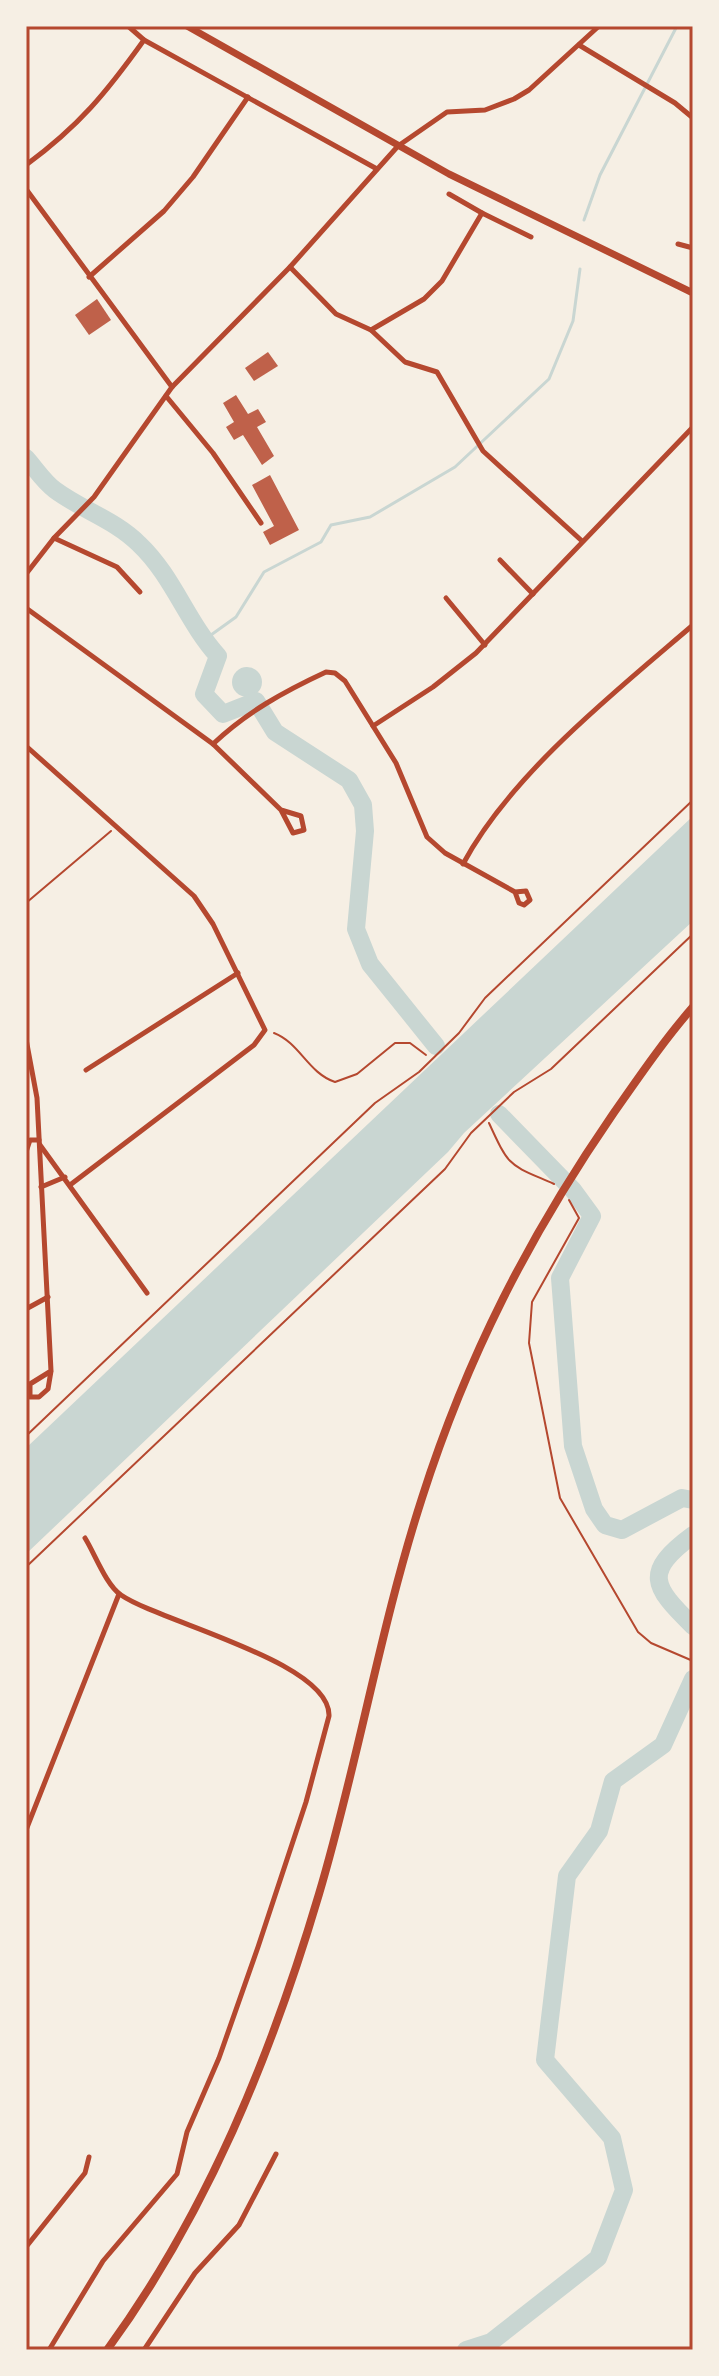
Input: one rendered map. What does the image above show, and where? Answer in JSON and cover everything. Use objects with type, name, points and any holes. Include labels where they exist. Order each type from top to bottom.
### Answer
[{"type":"highway","points":[[107,2350],[180,2235],[228,2147],[282,2011],[320,1891],[421,1501],[454,1404],[488,1324],[576,1168],[667,1036],[693,1007]]},
{"type":"main road","points":[[187,26],[398,146],[570,236],[693,293]]},
{"type":"street","points":[[128,26],[144,40],[377,169]]},
{"type":"street","points":[[26,574],[54,538],[94,497],[172,387],[290,267],[398,146],[433,118],[447,112],[485,110],[514,99],[599,26]]},
{"type":"street","points":[[26,165],[71,132],[92,111],[144,40]]},
{"type":"street","points":[[579,45],[693,118]]},
{"type":"street","points":[[89,277],[164,211],[193,177],[248,97]]},
{"type":"street","points":[[26,189],[172,387]]},
{"type":"street","points":[[449,194],[531,237]]},
{"type":"street","points":[[371,330],[405,313],[442,281],[482,213]]},
{"type":"street","points":[[678,244],[693,248]]},
{"type":"street","points":[[290,267],[336,314],[371,330],[405,362],[437,372],[483,451],[582,541]]},
{"type":"street","points":[[166,396],[213,453],[261,523]]},
{"type":"street","points":[[373,726],[433,687],[485,645],[693,427]]},
{"type":"street","points":[[54,538],[117,567],[140,592]]},
{"type":"street","points":[[500,560],[533,594]]},
{"type":"street","points":[[446,598],[485,645]]},
{"type":"street","points":[[26,608],[213,744],[281,810],[293,833],[304,830],[301,816],[281,810]]},
{"type":"street","points":[[463,864],[545,759],[693,625]]},
{"type":"street","points":[[213,744],[267,701],[326,672],[335,673],[345,681],[403,778],[427,837],[463,864],[515,892]]},
{"type":"street","points":[[26,746],[194,896],[213,924],[265,1030],[254,1045],[70,1185]]},
{"type":"street","points":[[86,1070],[238,973]]},
{"type":"street","points":[[26,1039],[39,1142],[51,1371],[48,1389],[39,1397],[30,1397],[27,1388],[30,1384],[51,1371]]},
{"type":"street","points":[[26,1152],[30,1140],[39,1142],[147,1293]]},
{"type":"street","points":[[41,1187],[65,1177]]},
{"type":"street","points":[[26,1309],[48,1297]]},
{"type":"street","points":[[49,2350],[103,2261],[177,2174],[187,2132],[219,2058],[258,1947],[306,1802],[329,1716],[323,1696],[266,1657],[119,1594],[85,1538]]},
{"type":"street","points":[[26,1830],[119,1594]]},
{"type":"street","points":[[144,2350],[195,2273],[239,2225],[276,2154]]},
{"type":"street","points":[[26,2247],[85,2173],[89,2157]]},
{"type":"lane","points":[[26,1436],[375,1103],[419,1072],[459,1033],[485,998],[693,800]]},
{"type":"lane","points":[[26,1567],[445,1169],[471,1133],[514,1092],[551,1069],[693,934]]},
{"type":"path","points":[[26,903],[115,828]]},
{"type":"path","points":[[265,1030],[286,1037],[312,1069],[335,1082],[357,1074],[386,1047],[395,1043],[410,1043],[427,1056]]},
{"type":"path","points":[[488,1122],[506,1161],[519,1171],[554,1184]]},
{"type":"path","points":[[569,1200],[579,1218],[532,1302],[529,1343],[560,1498],[638,1632],[651,1643],[693,1661]]},
{"type":"shaded area","points":[[247,667],[257,672],[262,682],[257,692],[247,697],[237,692],[232,682],[237,672]]},
{"type":"shaded area","points":[[693,816],[693,921],[464,1133],[448,1152],[26,1554],[26,1448]]},
{"type":"building","points":[[97,299],[111,320],[89,335],[75,315]]},
{"type":"building","points":[[268,352],[278,366],[254,381],[245,368]]},
{"type":"building","points":[[236,395],[248,414],[258,409],[266,422],[257,427],[274,456],[262,465],[243,435],[234,440],[226,427],[234,422],[223,403]]},
{"type":"building","points":[[270,475],[299,530],[270,545],[263,532],[274,526],[252,485]]},
{"type":"waterway","points":[[584,220],[600,175],[677,26]]},
{"type":"waterway","points":[[204,640],[236,617],[264,572],[321,542],[331,525],[370,517],[455,467],[549,379],[573,321],[580,269]]},
{"type":"waterway","points":[[26,458],[55,490],[120,528],[151,557],[218,656],[204,694],[223,714],[256,701],[275,732],[349,780],[363,805],[365,831],[356,929],[370,964],[436,1046]]},
{"type":"waterway","points":[[499,1114],[573,1190],[592,1216],[560,1278],[573,1446],[594,1509],[605,1525],[622,1530],[682,1498],[693,1500]]},
{"type":"waterway","points":[[693,1535],[666,1559],[659,1579],[669,1600],[693,1626]]},
{"type":"waterway","points":[[466,2350],[491,2342],[598,2258],[624,2190],[612,2138],[545,2060],[567,1876],[599,1831],[613,1781],[663,1745],[693,1679]]}]
